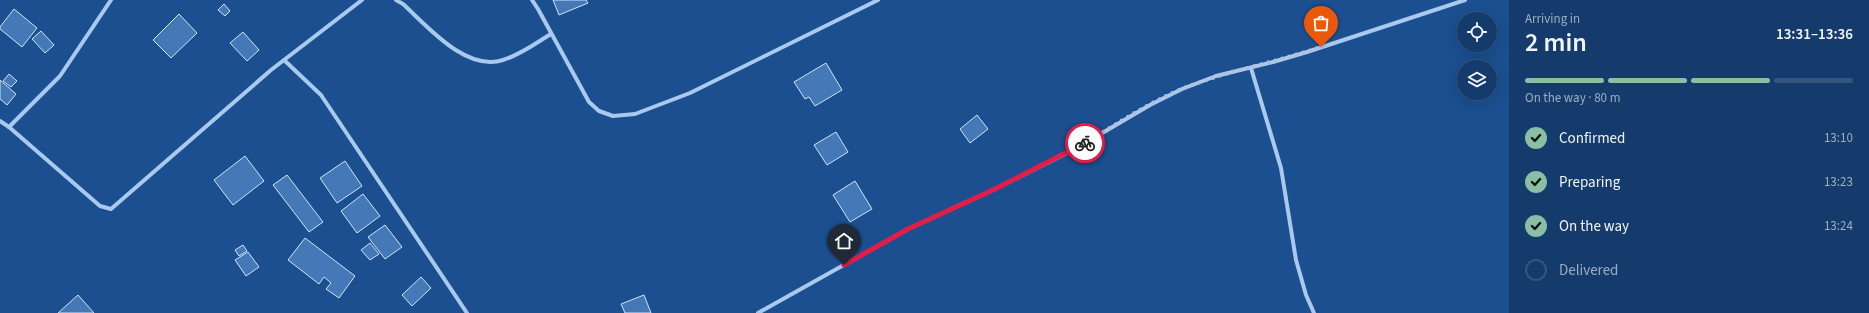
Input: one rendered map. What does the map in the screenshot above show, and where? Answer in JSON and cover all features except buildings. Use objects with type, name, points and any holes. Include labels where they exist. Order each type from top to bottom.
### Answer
[{"type":"street","points":[[9,127],[60,76],[111,0]]},
{"type":"street","points":[[0,121],[9,127],[100,206],[111,209],[284,60],[361,0]]},
{"type":"street","points":[[396,0],[403,4],[453,50],[474,59],[502,61],[551,34]]},
{"type":"street","points":[[532,0],[589,102],[599,111],[612,116],[636,114],[690,92],[878,0]]},
{"type":"street","points":[[758,313],[908,229],[995,189],[1068,152],[1182,89],[1216,76],[1307,52],[1465,0]]},
{"type":"street","points":[[284,60],[321,95],[467,313]]},
{"type":"street","points":[[1251,68],[1280,168],[1296,260],[1306,295],[1314,313]]},
{"type":"way so far","points":[[1085,143],[1150,105],[1182,89],[1216,76],[1273,62],[1321,47]]},
{"type":"route","points":[[844,265],[908,229],[995,189],[1085,143]]}]
